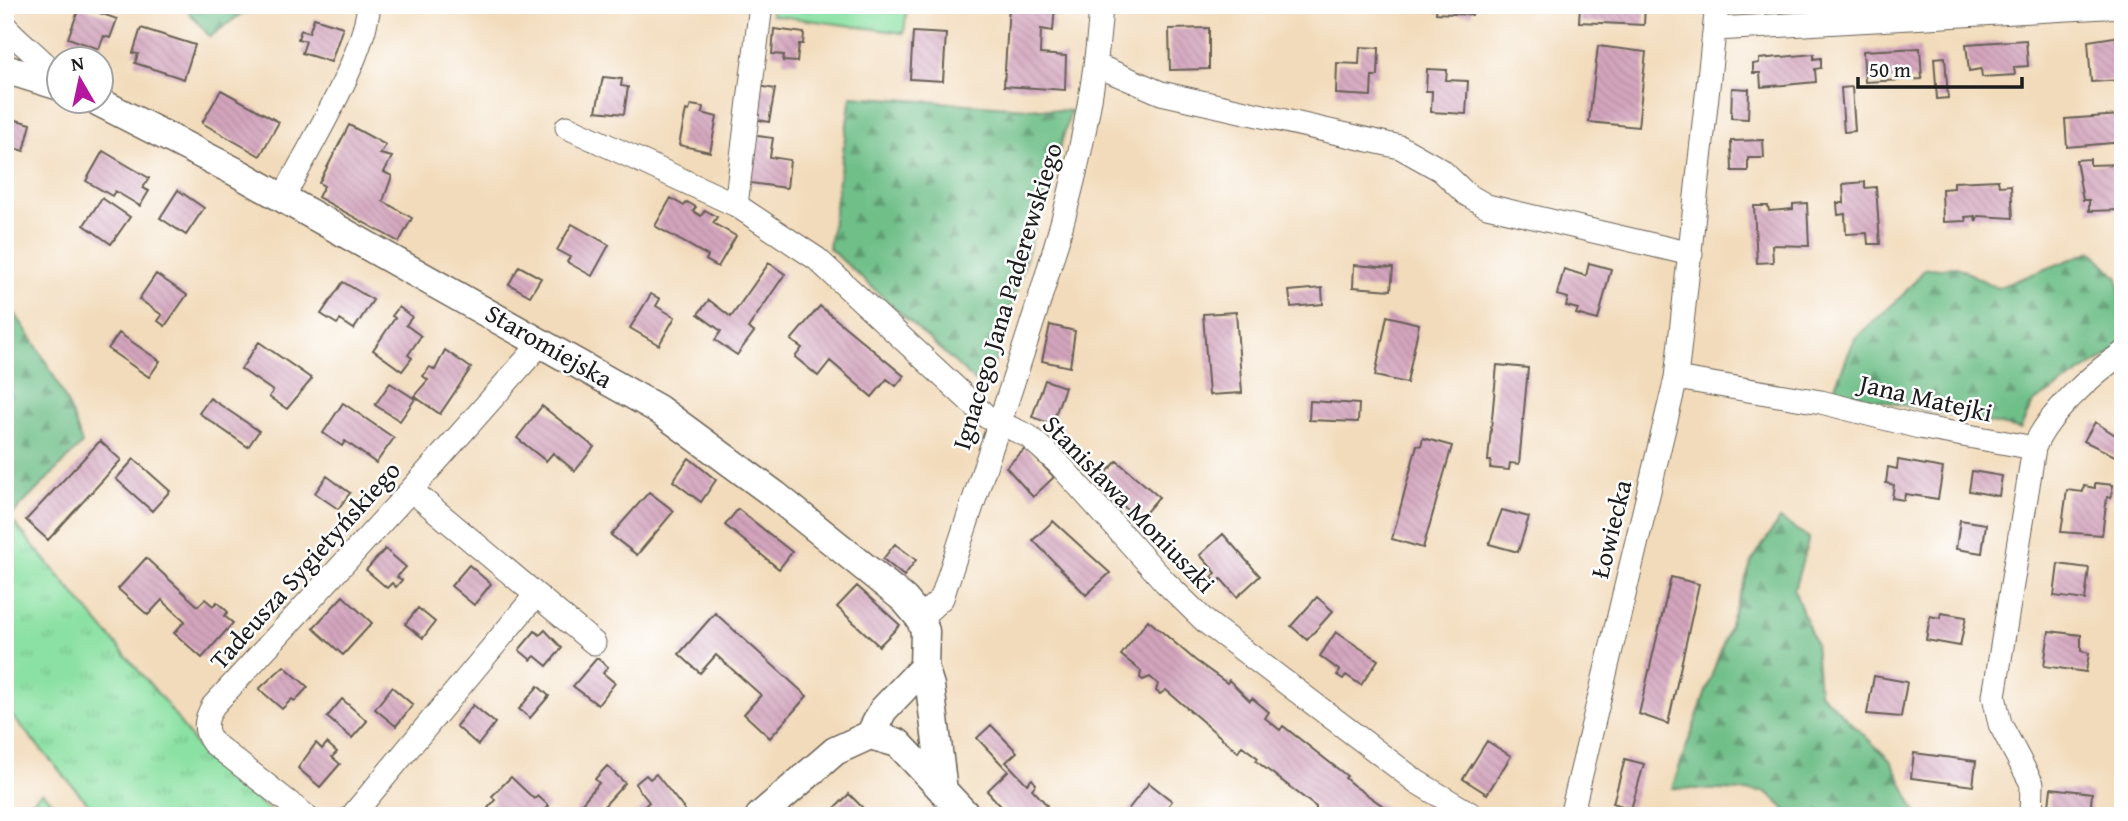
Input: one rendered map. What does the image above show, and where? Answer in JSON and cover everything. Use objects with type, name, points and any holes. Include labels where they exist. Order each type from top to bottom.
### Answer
[{"type":"street","points":[[283,198],[348,71],[367,22],[369,5]]},
{"type":"street","points":[[736,205],[761,5]]},
{"type":"street","name":"Ignacego Jana Paderewskiego","points":[[920,618],[942,598],[1060,236],[1083,148],[1097,65],[1101,5]]},
{"type":"street","name":"Łowiecka","points":[[1571,816],[1676,378],[1717,5]]},
{"type":"street","points":[[1716,29],[1983,9],[2123,6]]},
{"type":"street","points":[[5,26],[21,45],[46,63]]},
{"type":"street","points":[[1097,65],[1161,93],[1400,147],[1441,170],[1466,194],[1487,206],[1691,254]]},
{"type":"street","points":[[5,69],[46,81]]},
{"type":"street","name":"Staromiejska","points":[[116,110],[283,198],[658,409],[704,440],[904,599],[920,618]]},
{"type":"street","name":"Stanisława Moniuszki","points":[[567,127],[736,205],[817,259],[988,417],[1028,436],[1058,463],[1165,582],[1206,622],[1251,659],[1417,782],[1474,816]]},
{"type":"street","name":"Tadeusza Sygietyńskiego","points":[[306,816],[213,743],[207,735],[207,717],[213,706],[542,342]]},
{"type":"street","points":[[2031,816],[2032,783],[2000,724],[1994,696],[2034,448],[2040,431],[2087,383],[2123,353]]},
{"type":"street","name":"Jana Matejki","points":[[1676,378],[1821,402],[1919,427],[2034,448]]},
{"type":"street","points":[[411,490],[594,643]]},
{"type":"street","points":[[352,816],[535,596]]},
{"type":"street","points":[[920,618],[927,647],[924,667],[930,686],[943,791]]},
{"type":"street","points":[[870,735],[883,710],[924,667]]},
{"type":"street","points":[[760,816],[835,751],[870,735],[883,736],[898,743],[967,816]]},
{"type":"green space","points":[[183,5],[249,5],[249,8],[210,37]]},
{"type":"green space","points":[[771,5],[907,5],[904,33],[771,15]]},
{"type":"green space","points":[[851,96],[1071,111],[986,391],[829,248]]},
{"type":"green space","points":[[2092,251],[2118,278],[2123,346],[2033,403],[2020,429],[1833,391],[1855,338],[1901,297],[1925,269],[1957,267],[1997,288]]},
{"type":"green space","points":[[5,299],[59,387],[82,444],[5,522]]},
{"type":"green space","points":[[10,518],[166,703],[207,761],[277,816],[99,816],[5,708],[5,522]]},
{"type":"green space","points":[[1780,519],[1809,538],[1794,590],[1815,643],[1819,692],[1892,762],[1918,816],[1792,816],[1767,792],[1672,788],[1752,561]]},
{"type":"green space","points":[[42,792],[65,816],[16,816]]},
{"type":"building","points":[[1009,5],[1055,5],[1053,31],[1041,29],[1040,54],[1066,56],[1065,90],[1004,86]]},
{"type":"building","points":[[1437,5],[1472,5],[1472,15],[1436,13]]},
{"type":"building","points":[[1580,5],[1645,5],[1644,25],[1579,22]]},
{"type":"building","points":[[80,6],[117,19],[110,38],[104,36],[100,46],[91,46],[68,38]]},
{"type":"building","points":[[314,18],[343,27],[331,62],[302,53],[306,41],[298,39],[301,30],[309,33]]},
{"type":"building","points":[[141,28],[195,45],[184,79],[135,63],[138,54],[133,53]]},
{"type":"building","points":[[1209,28],[1209,69],[1170,70],[1169,29]]},
{"type":"building","points":[[774,29],[804,33],[803,44],[799,44],[797,62],[783,61],[784,55],[772,54]]},
{"type":"building","points":[[913,32],[946,34],[943,81],[910,79]]},
{"type":"building","points":[[2121,36],[2123,80],[2091,82],[2088,41]]},
{"type":"building","points":[[2026,40],[2028,66],[2014,67],[2015,75],[1982,77],[1981,69],[1969,71],[1966,44]]},
{"type":"building","points":[[1598,46],[1646,52],[1638,127],[1589,122]]},
{"type":"building","points":[[1360,47],[1379,48],[1378,76],[1372,76],[1371,96],[1336,94],[1337,63],[1359,64]]},
{"type":"building","points":[[1920,48],[1922,79],[1865,82],[1863,51]]},
{"type":"building","points":[[1814,54],[1814,59],[1821,58],[1821,68],[1815,69],[1816,82],[1761,87],[1760,73],[1753,73],[1753,64],[1759,63],[1759,59]]},
{"type":"building","points":[[1945,57],[1948,98],[1937,99],[1934,58]]},
{"type":"building","points":[[1427,69],[1447,70],[1446,80],[1468,81],[1466,114],[1431,112],[1432,91],[1426,91]]},
{"type":"building","points":[[603,77],[622,79],[621,86],[628,87],[624,114],[596,111]]},
{"type":"building","points":[[759,86],[775,89],[769,122],[754,119]]},
{"type":"building","points":[[1852,87],[1855,131],[1844,132],[1841,88]]},
{"type":"building","points":[[1732,88],[1749,89],[1748,119],[1731,118]]},
{"type":"building","points":[[221,90],[279,122],[260,156],[202,123]]},
{"type":"building","points":[[691,105],[703,107],[702,113],[717,117],[710,152],[679,145],[686,110],[689,111]]},
{"type":"building","points":[[2120,107],[2123,107],[2123,142],[2067,147],[2065,119],[2120,115]]},
{"type":"building","points":[[5,117],[31,124],[24,151],[13,148],[11,158],[5,156]]},
{"type":"building","points":[[349,125],[386,145],[380,154],[392,157],[384,172],[392,176],[383,201],[412,218],[399,242],[318,197],[324,186],[319,183]]},
{"type":"building","points":[[750,135],[773,138],[770,157],[790,160],[787,188],[750,183]]},
{"type":"building","points":[[1763,140],[1764,158],[1748,158],[1748,171],[1732,171],[1731,141]]},
{"type":"building","points":[[103,151],[149,178],[143,188],[149,191],[140,206],[115,191],[112,196],[86,181]]},
{"type":"building","points":[[2090,159],[2090,165],[2123,164],[2123,193],[2118,194],[2119,210],[2089,211],[2089,200],[2083,200],[2076,160]]},
{"type":"building","points":[[1998,180],[1999,186],[2011,185],[2013,218],[1978,216],[1976,222],[1975,216],[1965,217],[1966,221],[1943,222],[1942,189],[1954,188],[1954,182]]},
{"type":"building","points":[[1865,182],[1865,188],[1876,187],[1880,244],[1868,244],[1867,233],[1846,234],[1845,214],[1838,215],[1837,203],[1844,203],[1843,184]]},
{"type":"building","points":[[178,190],[204,208],[186,235],[160,218]]},
{"type":"building","points":[[102,198],[130,217],[111,244],[84,225]]},
{"type":"building","points":[[671,198],[684,206],[687,202],[696,207],[693,211],[701,216],[705,210],[717,217],[713,223],[736,236],[718,267],[706,260],[708,256],[655,226]]},
{"type":"building","points":[[1807,203],[1809,246],[1772,245],[1773,262],[1757,263],[1754,206],[1768,206],[1769,211],[1793,209],[1793,204]]},
{"type":"building","points":[[572,224],[609,245],[592,276],[567,262],[570,257],[557,250]]},
{"type":"building","points":[[769,263],[785,274],[748,328],[754,332],[737,355],[715,340],[721,331],[698,314],[709,300],[731,317]]},
{"type":"building","points":[[1589,263],[1611,269],[1598,320],[1576,314],[1578,309],[1566,306],[1568,298],[1557,295],[1564,269],[1586,276]]},
{"type":"building","points":[[1354,265],[1393,268],[1391,290],[1353,287]]},
{"type":"building","points":[[519,266],[541,278],[530,296],[509,284]]},
{"type":"building","points":[[156,274],[187,295],[165,326],[158,321],[162,315],[139,299]]},
{"type":"building","points":[[343,282],[373,300],[354,329],[340,320],[337,324],[321,314]]},
{"type":"building","points":[[1322,288],[1323,304],[1291,307],[1289,291]]},
{"type":"building","points":[[651,294],[660,299],[656,306],[675,317],[659,345],[630,328]]},
{"type":"building","points":[[820,306],[904,376],[896,386],[887,379],[872,397],[830,361],[818,376],[795,357],[802,348],[791,340]]},
{"type":"building","points":[[399,307],[412,317],[406,325],[421,336],[408,355],[412,358],[402,371],[373,350],[395,318],[392,316]]},
{"type":"building","points":[[1236,312],[1242,393],[1209,395],[1203,314]]},
{"type":"building","points":[[1387,316],[1419,324],[1407,383],[1375,376]]},
{"type":"building","points":[[1050,325],[1075,331],[1070,367],[1042,361]]},
{"type":"building","points":[[119,333],[160,361],[149,377],[108,349]]},
{"type":"building","points":[[259,342],[312,379],[287,409],[269,397],[273,391],[241,369]]},
{"type":"building","points":[[445,350],[471,368],[440,414],[414,396],[428,380],[423,376],[430,367],[435,370]]},
{"type":"building","points":[[1497,365],[1528,368],[1519,464],[1510,463],[1509,470],[1490,468],[1491,461],[1488,461]]},
{"type":"building","points":[[1045,380],[1065,387],[1052,424],[1032,417]]},
{"type":"building","points":[[390,383],[415,399],[400,421],[375,405]]},
{"type":"building","points":[[210,398],[259,431],[248,447],[199,413]]},
{"type":"building","points":[[1310,401],[1359,404],[1358,422],[1309,420]]},
{"type":"building","points":[[343,403],[394,438],[376,463],[345,441],[342,446],[323,433]]},
{"type":"building","points":[[542,406],[594,447],[575,471],[553,453],[546,461],[517,438]]},
{"type":"building","points":[[2095,422],[2120,438],[2123,436],[2123,460],[2084,441]]},
{"type":"building","points":[[1423,438],[1452,446],[1423,548],[1392,539],[1417,445],[1421,446]]},
{"type":"building","points":[[100,441],[121,460],[48,540],[26,520]]},
{"type":"building","points":[[1026,448],[1054,477],[1033,497],[1006,467]]},
{"type":"building","points":[[689,458],[716,480],[701,502],[673,481]]},
{"type":"building","points":[[134,459],[170,491],[152,511],[116,479]]},
{"type":"building","points":[[1898,460],[1943,468],[1938,499],[1905,494],[1904,500],[1892,498],[1894,485],[1886,483],[1888,467],[1897,469]]},
{"type":"building","points":[[1117,461],[1159,497],[1139,520],[1123,506],[1119,511],[1108,502],[1113,497],[1097,483]]},
{"type":"building","points":[[1972,471],[2002,476],[1999,496],[1969,491]]},
{"type":"building","points":[[327,476],[350,493],[338,509],[315,493]]},
{"type":"building","points":[[2095,483],[2113,485],[2111,498],[2107,497],[2102,535],[2061,532],[2067,490],[2083,492],[2084,486],[2095,488]]},
{"type":"building","points":[[649,492],[674,511],[637,555],[611,535]]},
{"type":"building","points":[[738,509],[792,552],[779,569],[725,525]]},
{"type":"building","points":[[1502,510],[1529,517],[1518,552],[1489,544]]},
{"type":"building","points":[[1960,520],[1986,524],[1982,553],[1956,549]]},
{"type":"building","points":[[1053,521],[1110,573],[1086,595],[1033,540]]},
{"type":"building","points":[[1223,534],[1260,576],[1237,597],[1221,579],[1217,583],[1212,577],[1216,573],[1200,555]]},
{"type":"building","points":[[895,544],[916,560],[904,576],[883,559]]},
{"type":"building","points":[[385,549],[406,567],[397,577],[402,580],[396,587],[392,583],[387,588],[366,570]]},
{"type":"building","points":[[146,558],[198,606],[205,599],[213,606],[217,602],[228,612],[224,616],[233,623],[202,658],[174,633],[185,621],[162,600],[148,615],[118,589]]},
{"type":"building","points":[[2058,564],[2089,568],[2085,600],[2054,596]]},
{"type":"building","points":[[469,565],[491,584],[474,605],[451,586]]},
{"type":"building","points":[[1671,577],[1699,584],[1668,724],[1639,714]]},
{"type":"building","points":[[857,586],[900,625],[879,646],[837,607]]},
{"type":"building","points":[[343,596],[372,623],[343,655],[313,628]]},
{"type":"building","points":[[1317,597],[1333,611],[1307,640],[1291,626]]},
{"type":"building","points":[[418,608],[435,622],[423,638],[405,624]]},
{"type":"building","points":[[715,613],[807,696],[770,738],[744,714],[761,695],[716,655],[700,673],[679,654]]},
{"type":"building","points":[[1941,613],[1966,617],[1960,646],[1926,640],[1930,616],[1940,618]]},
{"type":"building","points":[[1148,620],[1195,660],[1227,683],[1229,680],[1250,701],[1252,698],[1269,712],[1265,718],[1280,730],[1283,726],[1347,776],[1345,778],[1353,785],[1386,808],[1380,816],[1316,816],[1316,807],[1256,761],[1258,758],[1242,746],[1238,752],[1166,690],[1160,694],[1156,691],[1158,684],[1150,677],[1143,680],[1140,678],[1141,671],[1121,655]]},
{"type":"building","points":[[545,630],[562,648],[547,666],[535,656],[531,660],[519,650],[535,631],[540,635]]},
{"type":"building","points":[[2049,631],[2081,635],[2081,651],[2089,653],[2086,672],[2044,666]]},
{"type":"building","points":[[1336,632],[1378,660],[1361,685],[1346,675],[1343,679],[1337,675],[1340,671],[1320,656]]},
{"type":"building","points":[[597,658],[608,667],[603,673],[615,683],[598,705],[573,686]]},
{"type":"building","points":[[284,666],[308,687],[295,701],[292,699],[282,709],[259,689]]},
{"type":"building","points":[[1874,676],[1907,682],[1901,717],[1867,714]]},
{"type":"building","points":[[538,686],[549,696],[530,718],[519,709]]},
{"type":"building","points":[[392,687],[413,705],[396,726],[375,709]]},
{"type":"building","points":[[342,699],[367,721],[352,738],[327,717]]},
{"type":"building","points":[[473,705],[495,723],[478,745],[456,726]]},
{"type":"building","points":[[991,725],[1017,752],[1006,762],[1027,784],[1032,779],[1036,784],[1032,789],[1047,805],[1035,816],[1010,816],[987,791],[1008,771],[977,738]]},
{"type":"building","points":[[1487,741],[1511,756],[1487,794],[1463,779]]},
{"type":"building","points":[[316,743],[322,749],[327,743],[337,752],[332,757],[340,764],[320,787],[298,768]]},
{"type":"building","points":[[1914,753],[1976,761],[1973,786],[1911,778]]},
{"type":"building","points":[[1625,759],[1644,764],[1631,809],[1613,803]]},
{"type":"building","points":[[607,766],[625,783],[595,816],[581,816],[575,811],[599,783],[595,779]]},
{"type":"building","points":[[656,774],[688,814],[686,816],[633,816],[649,802],[635,784],[646,775],[650,779]]},
{"type":"building","points":[[511,777],[534,799],[538,796],[549,806],[539,816],[495,816],[488,808],[495,800],[492,796]]},
{"type":"building","points":[[1149,783],[1172,801],[1165,810],[1172,816],[1123,816]]},
{"type":"building","points":[[2051,788],[2092,793],[2090,816],[2048,816]]},
{"type":"building","points":[[849,794],[871,816],[827,816]]}]
